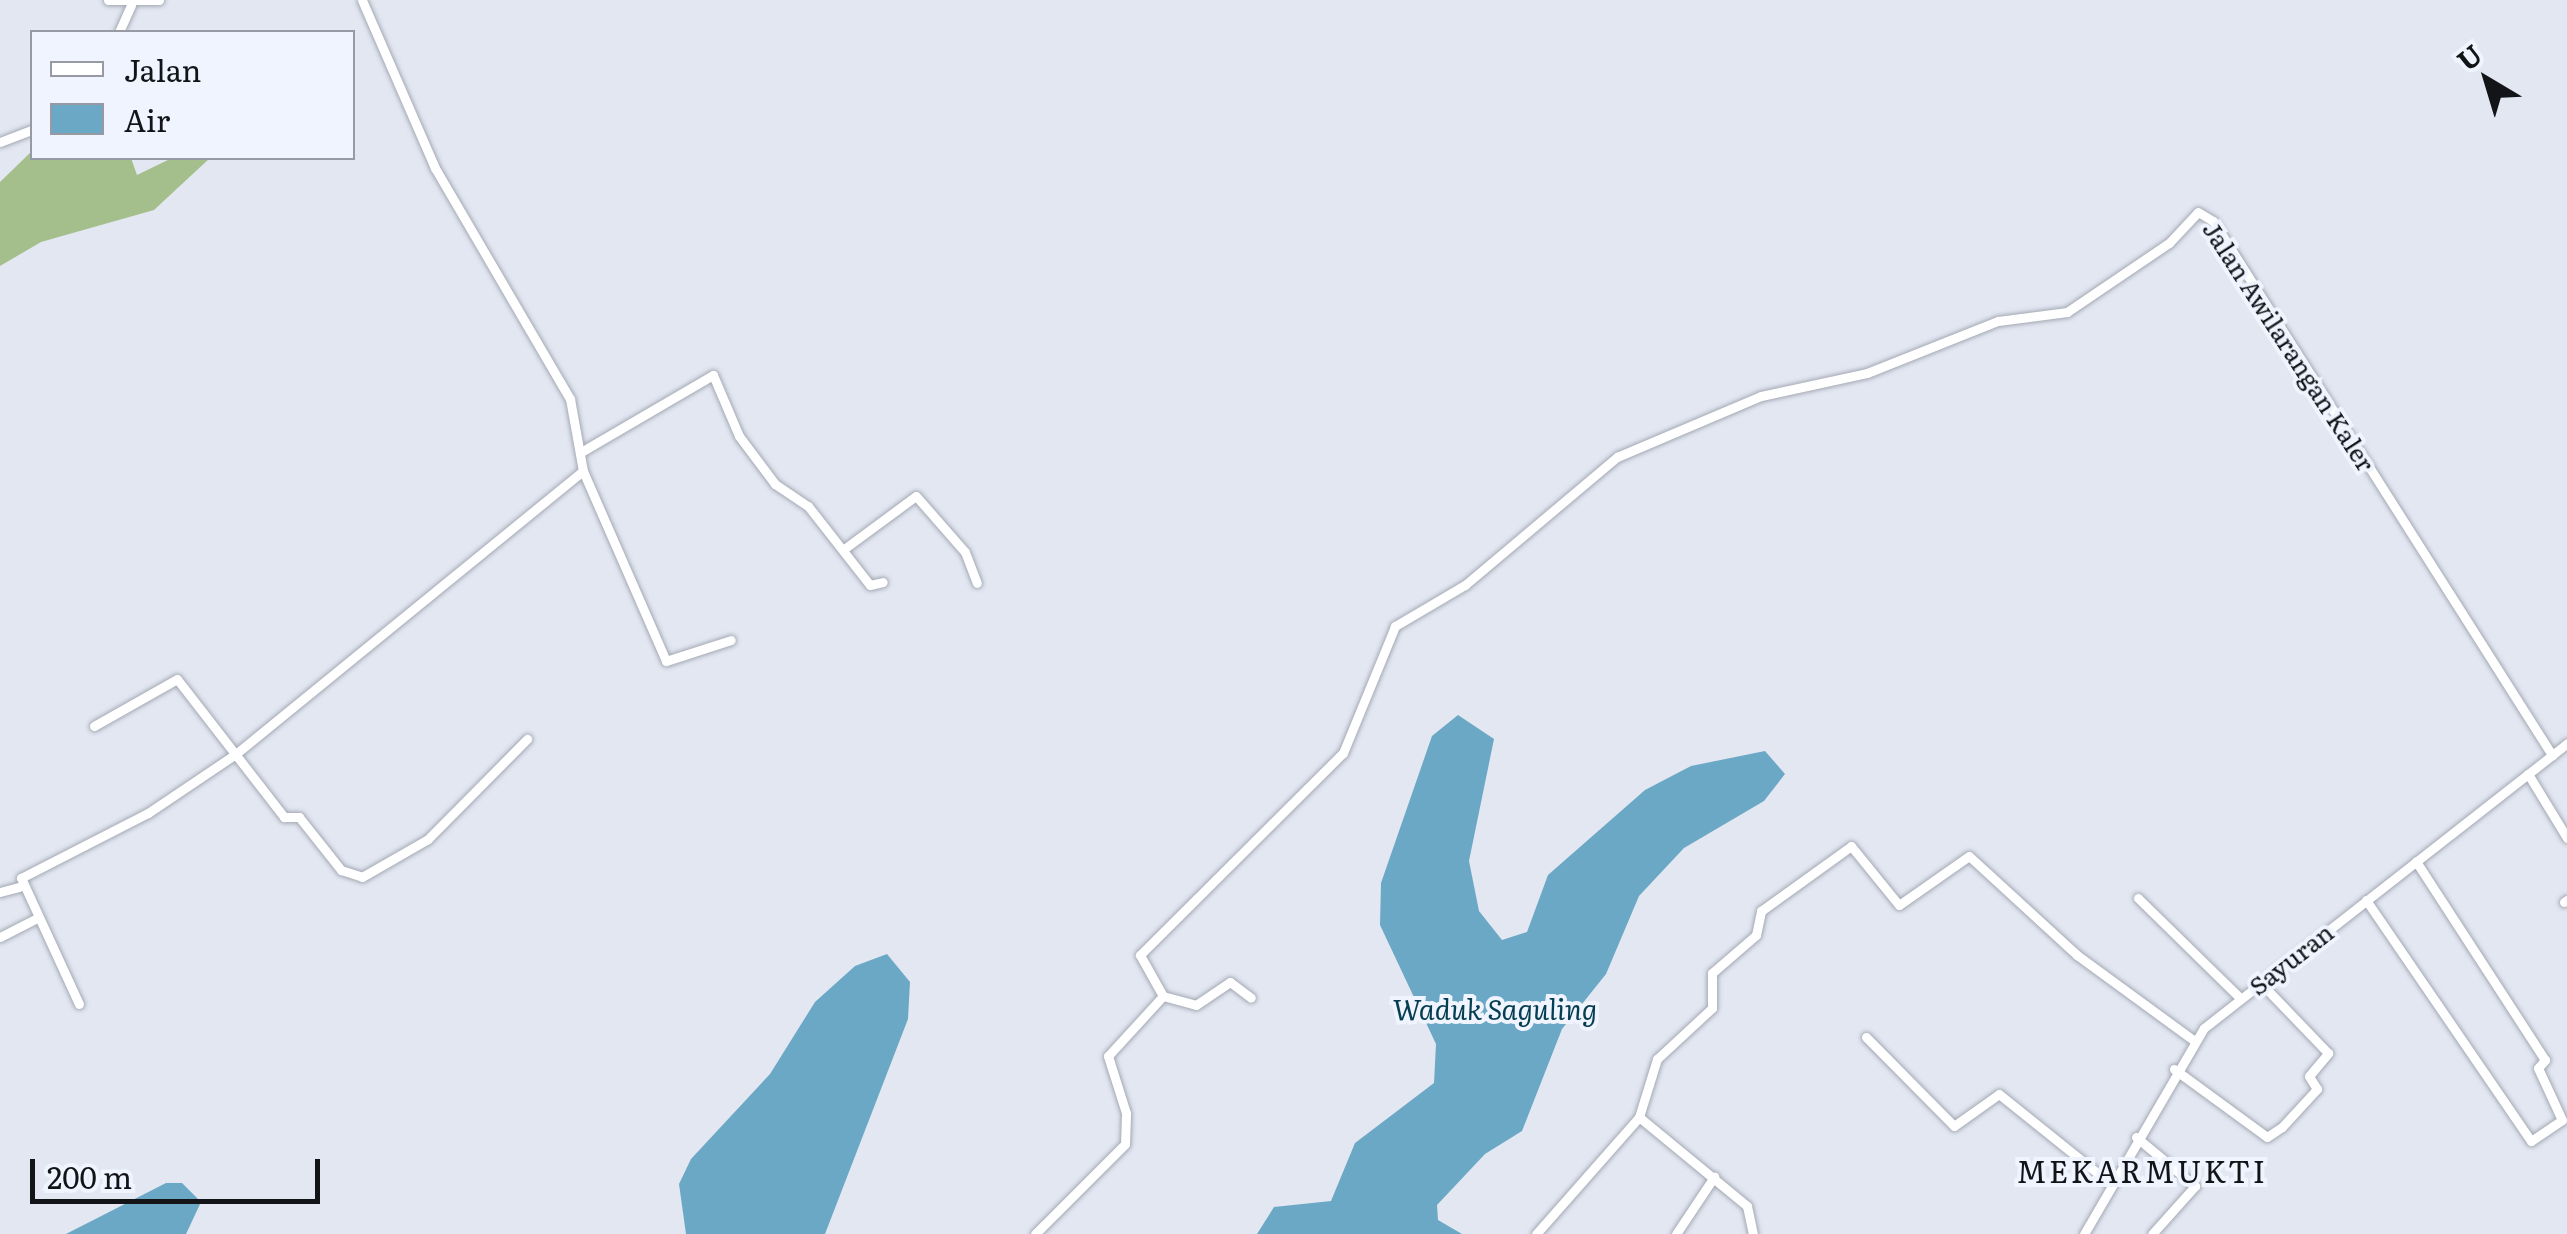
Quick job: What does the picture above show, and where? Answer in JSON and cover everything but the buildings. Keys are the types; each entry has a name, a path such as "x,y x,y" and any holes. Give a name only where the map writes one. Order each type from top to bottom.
{"street":[{"path":"108,0 131,4 160,0"},
{"path":"362,0 443,183 570,400 583,472 666,661 731,640"},
{"path":"121,30 131,4"},
{"path":"0,142 30,131"},
{"name":"Jalan Awilarangan Kaler","path":"1163,996 1140,955 1343,753 1394,626 1465,585 1596,470 1761,396 1868,373 1998,322 2067,312 2169,242 2198,212 2213,222 2552,755"},
{"path":"581,452 713,374 729,418 775,484 844,549 870,584 884,582"},
{"path":"79,1004 19,887 22,877 148,813 236,754 508,524 583,472"},
{"path":"844,549 916,496 965,552 977,583"},
{"path":"94,726 176,678 284,817 300,817 341,870 362,878 428,840 527,739"},
{"name":"Sayuran","path":"2084,1234 2192,1040 2260,982 2567,743"},
{"path":"2528,774 2567,838"},
{"path":"1536,1234 1639,1117 1657,1059 1712,1008 1712,973 1756,935 1761,911 1850,846 1899,905 1960,856 1972,858 2077,955 2192,1040"},
{"path":"2366,900 2527,1137 2562,1120 2539,1071 2540,1050 2416,861"},
{"path":"0,892 19,887"},
{"path":"2138,898 2240,998"},
{"path":"0,937 36,919"},
{"path":"1035,1234 1125,1144 1126,1113 1108,1056 1163,996 1196,1006 1230,982 1251,998"},
{"path":"2174,1069 2267,1136 2282,1127 2317,1089 2309,1076 2328,1053 2260,982"},
{"path":"1866,1036 1954,1126 2000,1094 2111,1184"},
{"path":"1639,1117 1747,1206 1754,1234"},
{"path":"2136,1137 2195,1186 2152,1234"},
{"path":"1676,1234 1714,1178"}],"green space":[{"path":"30,153 30,160 132,160 137,175 168,160 208,160 154,210 41,242 0,266 0,182"}],"water":[{"name":"Waduk Saguling","path":"1458,715 1494,739 1469,861 1479,911 1502,940 1527,932 1548,875 1645,790 1691,766 1765,751 1785,774 1764,801 1684,848 1639,896 1606,974 1562,1029 1522,1131 1485,1154 1437,1205 1438,1220 1462,1234 1257,1234 1274,1207 1331,1201 1355,1143 1434,1083 1436,1044 1380,925 1381,883 1432,736"},
{"path":"887,954 910,982 908,1019 825,1234 686,1234 679,1184 691,1159 770,1074 815,1002 855,966"},
{"path":"166,1183 182,1183 201,1202 186,1234 66,1234"}],"district":[{"name":"MEKARMUKTI","path":"2142,1170"}]}
